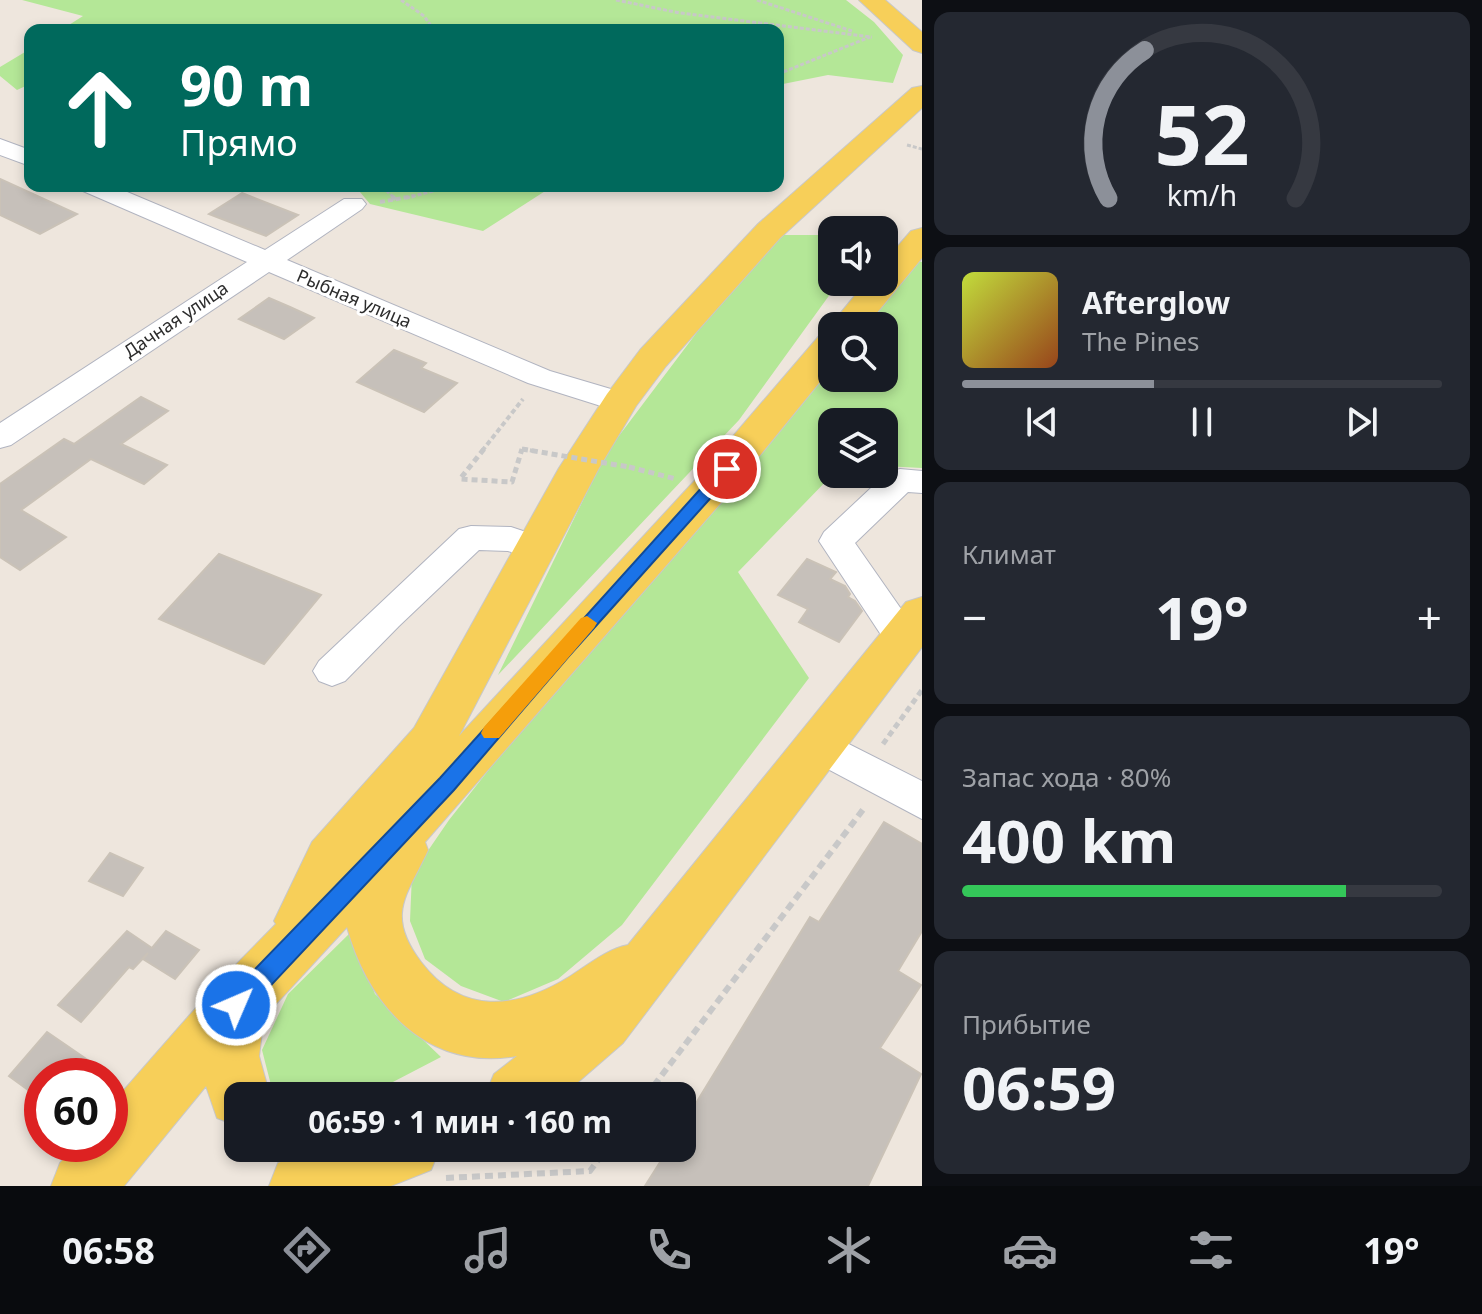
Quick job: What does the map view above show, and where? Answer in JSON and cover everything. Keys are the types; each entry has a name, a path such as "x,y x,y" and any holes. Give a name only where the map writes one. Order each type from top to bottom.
{"main road":[{"path":"871,0 922,45"},
{"path":"285,955 331,859 431,742 538,549 579,468 620,402 661,349 769,231 922,94"},
{"path":"859,312 922,238"},
{"path":"83,1186 236,1005 447,784 562,651 712,487 818,361"},
{"path":"532,1082 602,1023 913,627"},
{"path":"447,784 398,855 380,888 373,917 391,967 428,1013 464,1028 514,1028 589,998 666,945"},
{"path":"236,1005 229,1056 236,1082"},
{"path":"301,1186 404,1162"}],"street":[{"path":"0,146 24,156"},
{"name":"Рыбная улица","path":"106,192 539,377 620,402"},
{"name":"Дачная улица","path":"0,438 353,204"},
{"path":"913,627 836,541 900,480 922,482"},
{"path":"332,671 386,616 471,538 511,539 538,549"},
{"path":"821,746 922,801"}],"path":[{"path":"401,0 424,16 430,24"},
{"path":"616,0 680,13 768,24"},
{"path":"757,0 872,37"},
{"path":"784,26 872,37"},
{"path":"784,72 872,37"},
{"path":"898,143 922,149"},
{"path":"388,192 397,201"},
{"path":"353,204 397,201 431,192"},
{"path":"539,377 460,479 512,482 522,449 629,467"},
{"path":"657,1082 870,801 865,770 922,690"},
{"path":"445,1162 590,1171 597,1162"}],"green space":[{"path":"22,0 846,0 874,22 903,55 893,83 828,75 784,84 784,24 70,24 83,16"},
{"path":"24,53 24,87 17,90 0,76 0,67"},
{"path":"360,192 544,192 483,231 370,204"},
{"path":"783,235 818,235 818,296 829,296 739,420 498,675 606,453 713,311"},
{"path":"918,261 922,262 922,468 898,467 898,408 818,408 819,488 738,572 809,678 622,925 558,979 504,1002 461,986 425,959 410,921 412,874 449,820 742,451 818,369 818,392 898,392 898,312 871,312 886,296 898,296 898,283"},
{"path":"351,932 375,994 441,1057 393,1082 270,1082 262,1050 288,994"}],"building":[{"path":"0,179 77,214 40,234 0,215"},
{"path":"242,193 298,215 266,236 209,214"},
{"path":"269,298 314,318 284,339 239,319"},
{"path":"394,350 426,363 421,368 457,383 424,412 357,382"},
{"path":"141,397 168,411 121,444 167,465 144,484 91,459 21,510 66,537 20,570 0,557 0,484 64,439 74,444"},
{"path":"219,554 321,595 264,664 159,619"},
{"path":"807,559 836,572 830,579 845,586 850,594 848,597 862,611 839,642 799,622 808,609 778,595"},
{"path":"884,822 922,844 922,931 898,971 921,985 880,1048 921,1074 868,1186 645,1186 660,1162 696,1162 696,1103 810,917 819,922"},
{"path":"110,853 143,868 123,896 89,881"},
{"path":"127,931 152,948 166,931 199,950 175,979 143,959 148,953 133,969 129,967 81,1022 58,1005"},
{"path":"47,1032 85,1058 25,1058"},
{"path":"24,1059 24,1087 9,1076"}],"slow traffic":[{"path":"491,733 587,623"}],"route":[{"path":"236,1005 447,784 562,651 727,469"}]}
